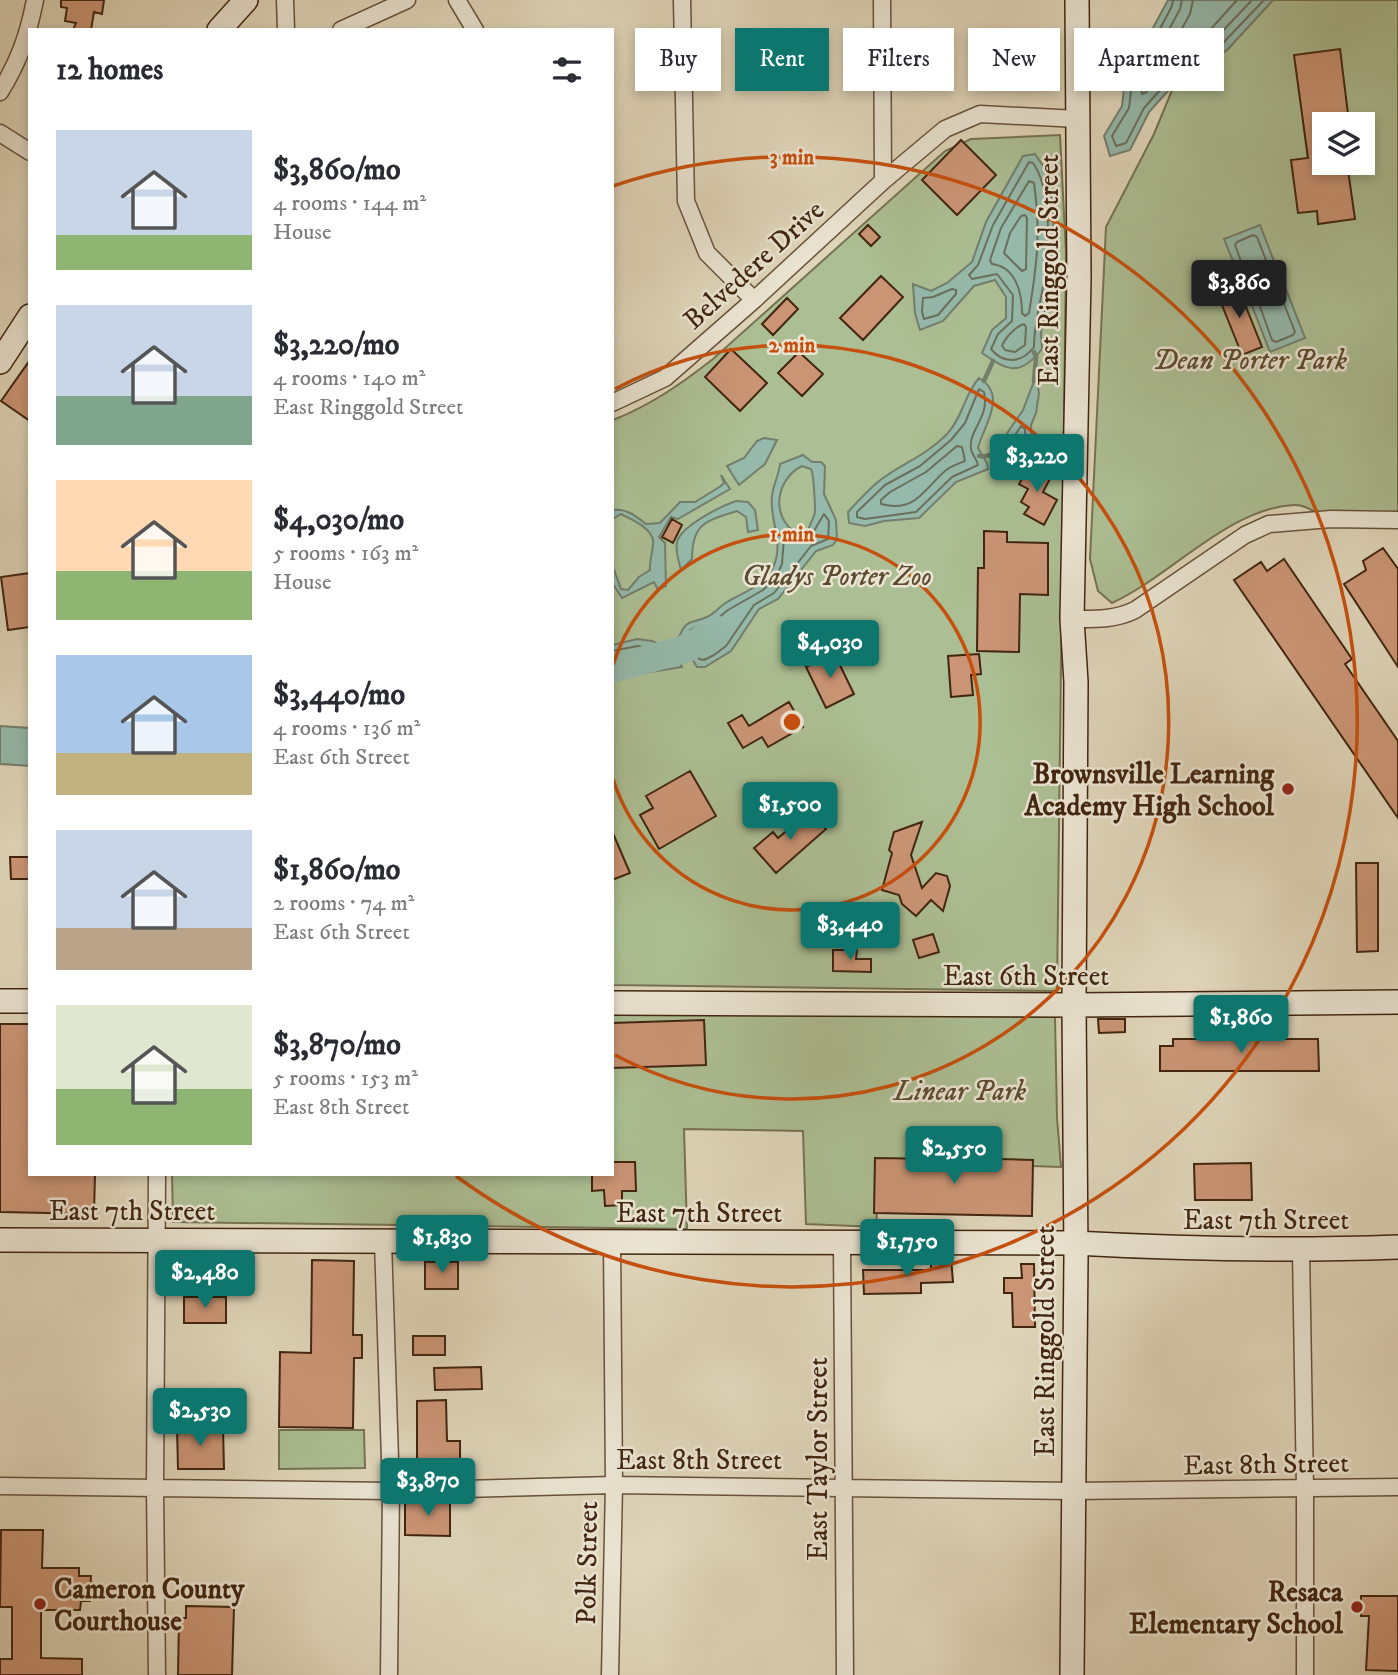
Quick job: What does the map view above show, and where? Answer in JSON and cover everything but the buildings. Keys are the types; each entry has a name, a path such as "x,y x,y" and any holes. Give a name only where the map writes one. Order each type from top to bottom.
{"main road":[{"path":"221,28 246,0"},
{"name":"East Ringgold Street","path":"1072,1675 1076,682 1072,619 1079,278 1077,0"},
{"path":"0,362 28,319"},
{"path":"0,1000 28,1001"},
{"name":"East 6th Street","path":"614,1003 1074,1005 1398,1002"},
{"name":"East 7th Street","path":"0,1240 1075,1243 1301,1251 1398,1247"}],"street":[{"path":"29,28 35,0"},
{"path":"285,0 286,28"},
{"path":"345,28 407,0"},
{"path":"457,0 474,28"},
{"path":"682,0 685,201 707,253 754,300"},
{"path":"882,0 883,181"},
{"path":"0,92 28,35"},
{"name":"Belvedere Drive","path":"614,402 665,378 883,181 945,129 980,114 1078,119"},
{"path":"0,133 28,151"},
{"path":"1072,619 1108,619 1123,616 1245,535 1269,524 1331,519 1398,520"},
{"path":"157,1176 157,1675"},
{"path":"383,1241 391,1491 388,1675"},
{"name":"Polk Street","path":"610,1675 614,1485 612,1241"},
{"name":"East Taylor Street","path":"842,1242 845,1675"},
{"path":"1301,1251 1305,1675"},
{"name":"East 8th Street","path":"0,1486 391,1491 614,1485 1073,1491 1398,1487"}],"green space":[{"name":"Dean Porter Park","path":"1273,0 1398,0 1398,520 1334,520 1299,505 1270,509 1223,530 1156,577 1112,603 1098,591 1090,559 1106,227 1154,134 1172,91 1224,91 1224,52"},
{"name":"Gladys Porter Zoo","path":"1060,135 1066,253 1057,991 614,985 614,420 665,393 713,359 945,151 971,139"},
{"name":"Linear Park","path":"614,1013 1055,1017 1061,1167 875,1161 877,1227 806,1224 803,1131 684,1129 687,1229 173,1222 172,1176 614,1176"},
{"path":"279,1430 364,1430 365,1468 279,1469"}],"water":[{"path":"1168,0 1273,0 1224,52 1224,28 1153,28"},
{"path":"1124,91 1168,91 1149,112 1130,150 1110,156 1104,136 1122,106"},
{"path":"1035,154 1048,173 1053,208 1054,261 1041,333 1042,349 1027,364 1014,368 999,364 982,353 992,330 1006,318 1006,297 995,280 974,286 943,321 920,330 915,313 913,284 931,291 947,283 972,262 986,222 1023,156"},
{"path":"1260,225 1281,279 1246,293 1224,239"},
{"path":"1284,284 1305,338 1270,352 1249,298"},
{"path":"1036,376 1039,393 1031,425 1033,455 1020,467 1006,467 999,445 1023,410"},
{"path":"979,378 988,385 993,402 978,448 988,469 956,482 919,518 884,521 865,526 849,523 848,512 871,488 931,448 947,434"},
{"path":"764,438 777,440 765,464 739,485 727,466 744,458 757,441"},
{"path":"803,455 812,462 821,462 825,466 824,494 836,520 837,539 833,545 816,551 778,599 759,609 731,651 705,667 697,667 679,637 684,627 690,622 709,616 759,584 774,565 777,539 772,496 780,464","holes":["802,466 811,469 814,514 808,530 796,533 782,517 779,498 786,480 793,472"]},
{"path":"721,475 730,489 678,519 671,517 659,537 665,543 666,586 658,590 654,582 622,598 614,586 614,570 621,589 628,590 639,577 650,570 653,540 644,528 621,514 614,518 614,510 627,511 646,524 660,523 680,502 695,502 724,483"},
{"path":"736,501 748,502 755,510 758,530 748,532 746,517 737,511 709,521 698,531 692,559 681,570 676,549 680,536 702,517"},
{"path":"637,639 652,641 673,649 682,667 614,678 614,645"},
{"path":"0,726 28,728 28,766 0,764"}],"waterway":[{"path":"1034,352 1034,381"},
{"path":"984,381 993,361"},
{"path":"979,456 992,455 1002,448"},
{"path":"614,668 685,649 718,630"}],"place":[{"name":"Brownsville Learning Academy High School","path":"1288,789"},
{"name":"Cameron County Courthouse","path":"40,1604"},
{"name":"Resaca Elementary School","path":"1357,1607"}]}
